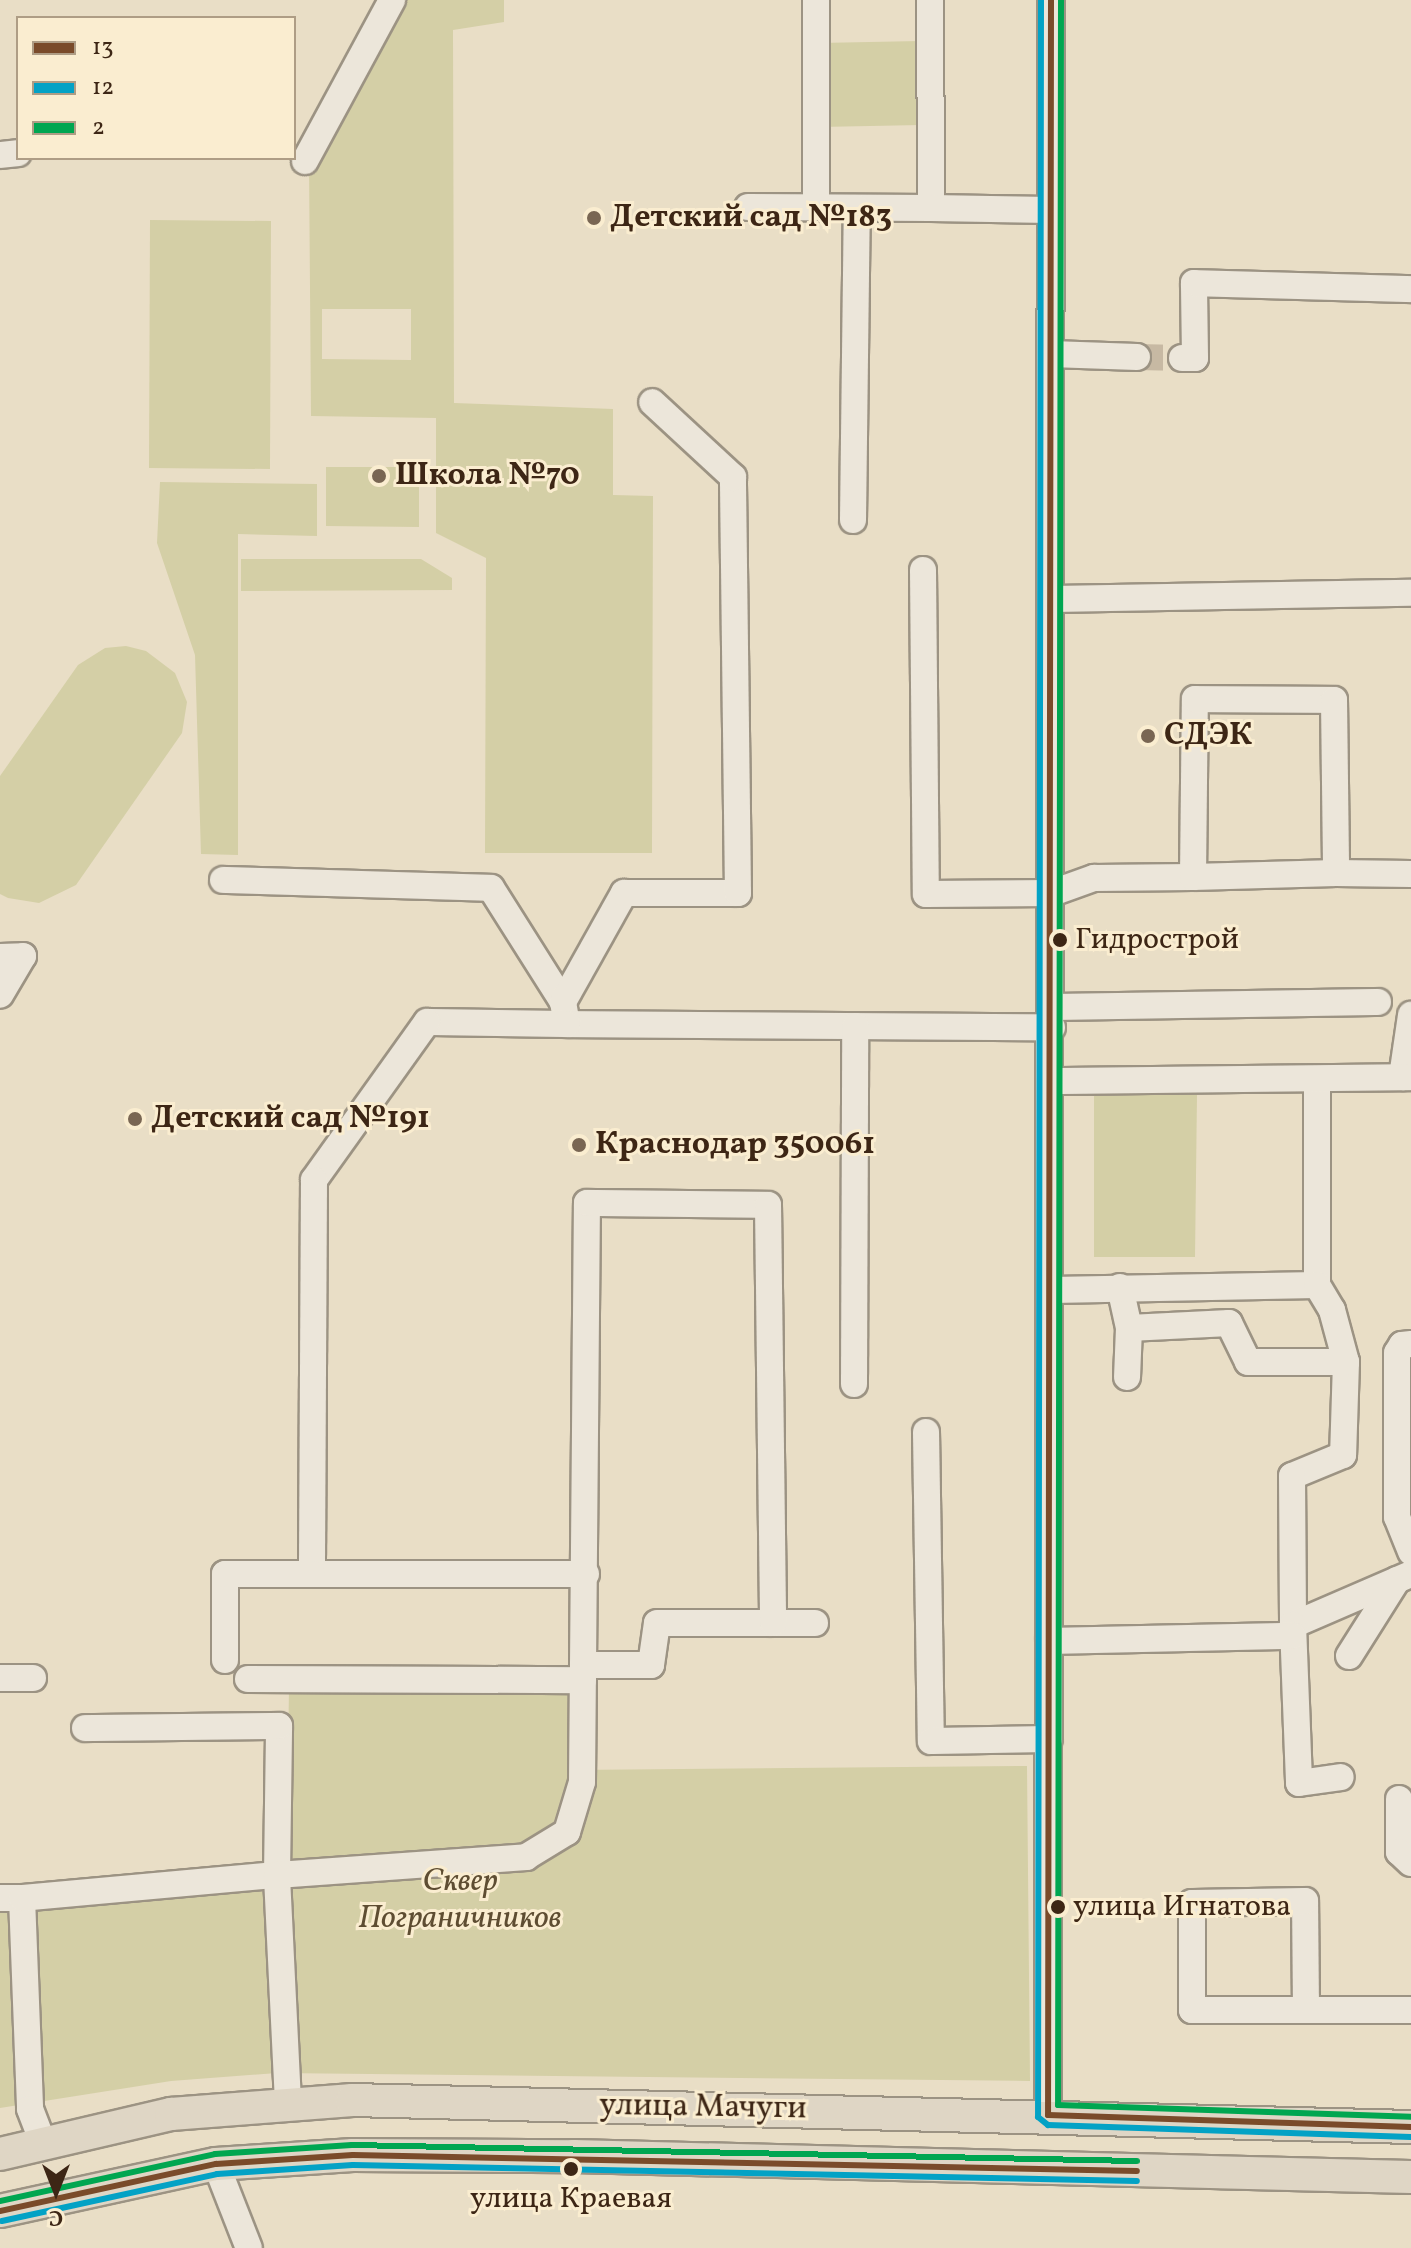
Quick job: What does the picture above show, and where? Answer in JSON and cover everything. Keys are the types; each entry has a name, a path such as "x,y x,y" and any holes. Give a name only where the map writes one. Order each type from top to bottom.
{"main road":[{"name":"улица Мачуги","path":"0,2154 171,2114 288,2102 1048,2115 1411,2127"},
{"name":"улица Мачуги","path":"0,2211 216,2164 353,2155 574,2156 1411,2177"}],"street":[{"path":"305,161 392,0"},
{"path":"816,0 816,207"},
{"path":"930,0 931,208"},
{"path":"1048,2115 1052,1290 1051,0"},
{"path":"748,207 1050,210"},
{"path":"853,520 857,208"},
{"path":"1182,358 1195,358 1194,283 1411,289"},
{"path":"1051,354 1137,357"},
{"path":"565,1013 624,893 738,893 733,477 652,402"},
{"path":"923,570 926,894 1052,893 1094,878 1411,874"},
{"path":"1052,599 1411,593"},
{"path":"1193,877 1195,699 1334,700 1336,873"},
{"path":"223,880 491,888 565,1013"},
{"path":"0,957 23,956 0,995"},
{"path":"312,1574 314,1180 427,1022 565,1013 855,1026 1378,1002"},
{"path":"1052,1081 1406,1077 1411,1015"},
{"path":"854,1384 855,1026"},
{"path":"1317,1079 1317,1285 1332,1310 1346,1362 1343,1455 1292,1476 1293,1631 1299,1783 1341,1777"},
{"path":"43,2143 30,2109 11,1898 526,1857 567,1832 582,1782 587,1203 768,1205 773,1623"},
{"path":"1052,1290 1317,1285"},
{"path":"1120,1287 1129,1328 1127,1377"},
{"path":"1129,1328 1229,1323 1248,1362 1346,1362"},
{"path":"1411,1344 1402,1345 1397,1353 1397,1517 1411,1552"},
{"path":"926,1432 931,1741 1049,1739"},
{"path":"225,1660 225,1574 586,1574"},
{"path":"1049,1641 1293,1631 1404,1577"},
{"path":"1349,1656 1404,1577"},
{"path":"248,1679 583,1672 651,1665 657,1623 815,1623"},
{"path":"0,1678 33,1678"},
{"path":"85,1728 279,1726 277,1875 288,2102"},
{"path":"1399,1799 1399,1852 1411,1863"},
{"path":"1306,2010 1305,1901 1192,1903 1192,2010 1306,2010 1411,2010"},
{"path":"216,2164 249,2248"}],"green space":[{"path":"399,0 504,0 504,22 453,30 454,403 613,409 613,495 653,496 652,853 485,853 486,558 436,533 436,418 311,416 309,161","holes":["322,309 411,309 411,360 322,359"]},
{"path":"920,41 921,125 819,127 819,43"},
{"path":"150,220 271,221 270,469 149,468"},
{"path":"326,467 419,467 419,527 326,526"},
{"path":"160,482 317,484 317,536 238,534 238,855 201,854 195,655 157,543"},
{"path":"241,559 421,559 452,578 452,590 241,591"},
{"path":"126,646 146,651 175,673 187,702 182,733 76,885 39,903 8,898 0,894 0,776 78,665 105,648"},
{"path":"1094,1095 1197,1095 1195,1257 1094,1257"},
{"name":"Сквер Пограничников","path":"289,1688 572,1689 573,1770 1027,1766 1030,2081 277,2073 171,2081 0,2108 0,1908 286,1885"}],"tunnel":[{"path":"1137,357 1182,358"}],"transit line":[{"name":"12","path":"1041,0 1038,2117 1048,2125 1411,2137"},
{"name":"13","path":"1051,0 1048,2115 1411,2127"},
{"name":"2","path":"1061,0 1058,2105 1411,2117"},
{"name":"2","path":"0,2201 215,2154 352,2145 1137,2161"},
{"name":"13","path":"0,2211 216,2164 353,2155 1137,2171"},
{"name":"12","path":"2,2221 217,2174 353,2165 1137,2181"}],"place":[{"name":"Детский сад №183","path":"594,218"},
{"name":"Школа №70","path":"379,476"},
{"name":"СДЭК","path":"1148,736"},
{"name":"Гидрострой","path":"1060,940"},
{"name":"Детский сад №191","path":"135,1119"},
{"name":"Краснодар 350061","path":"579,1145"},
{"name":"улица Игнатова","path":"1058,1907"},
{"name":"улица Краевая","path":"571,2169"}]}
